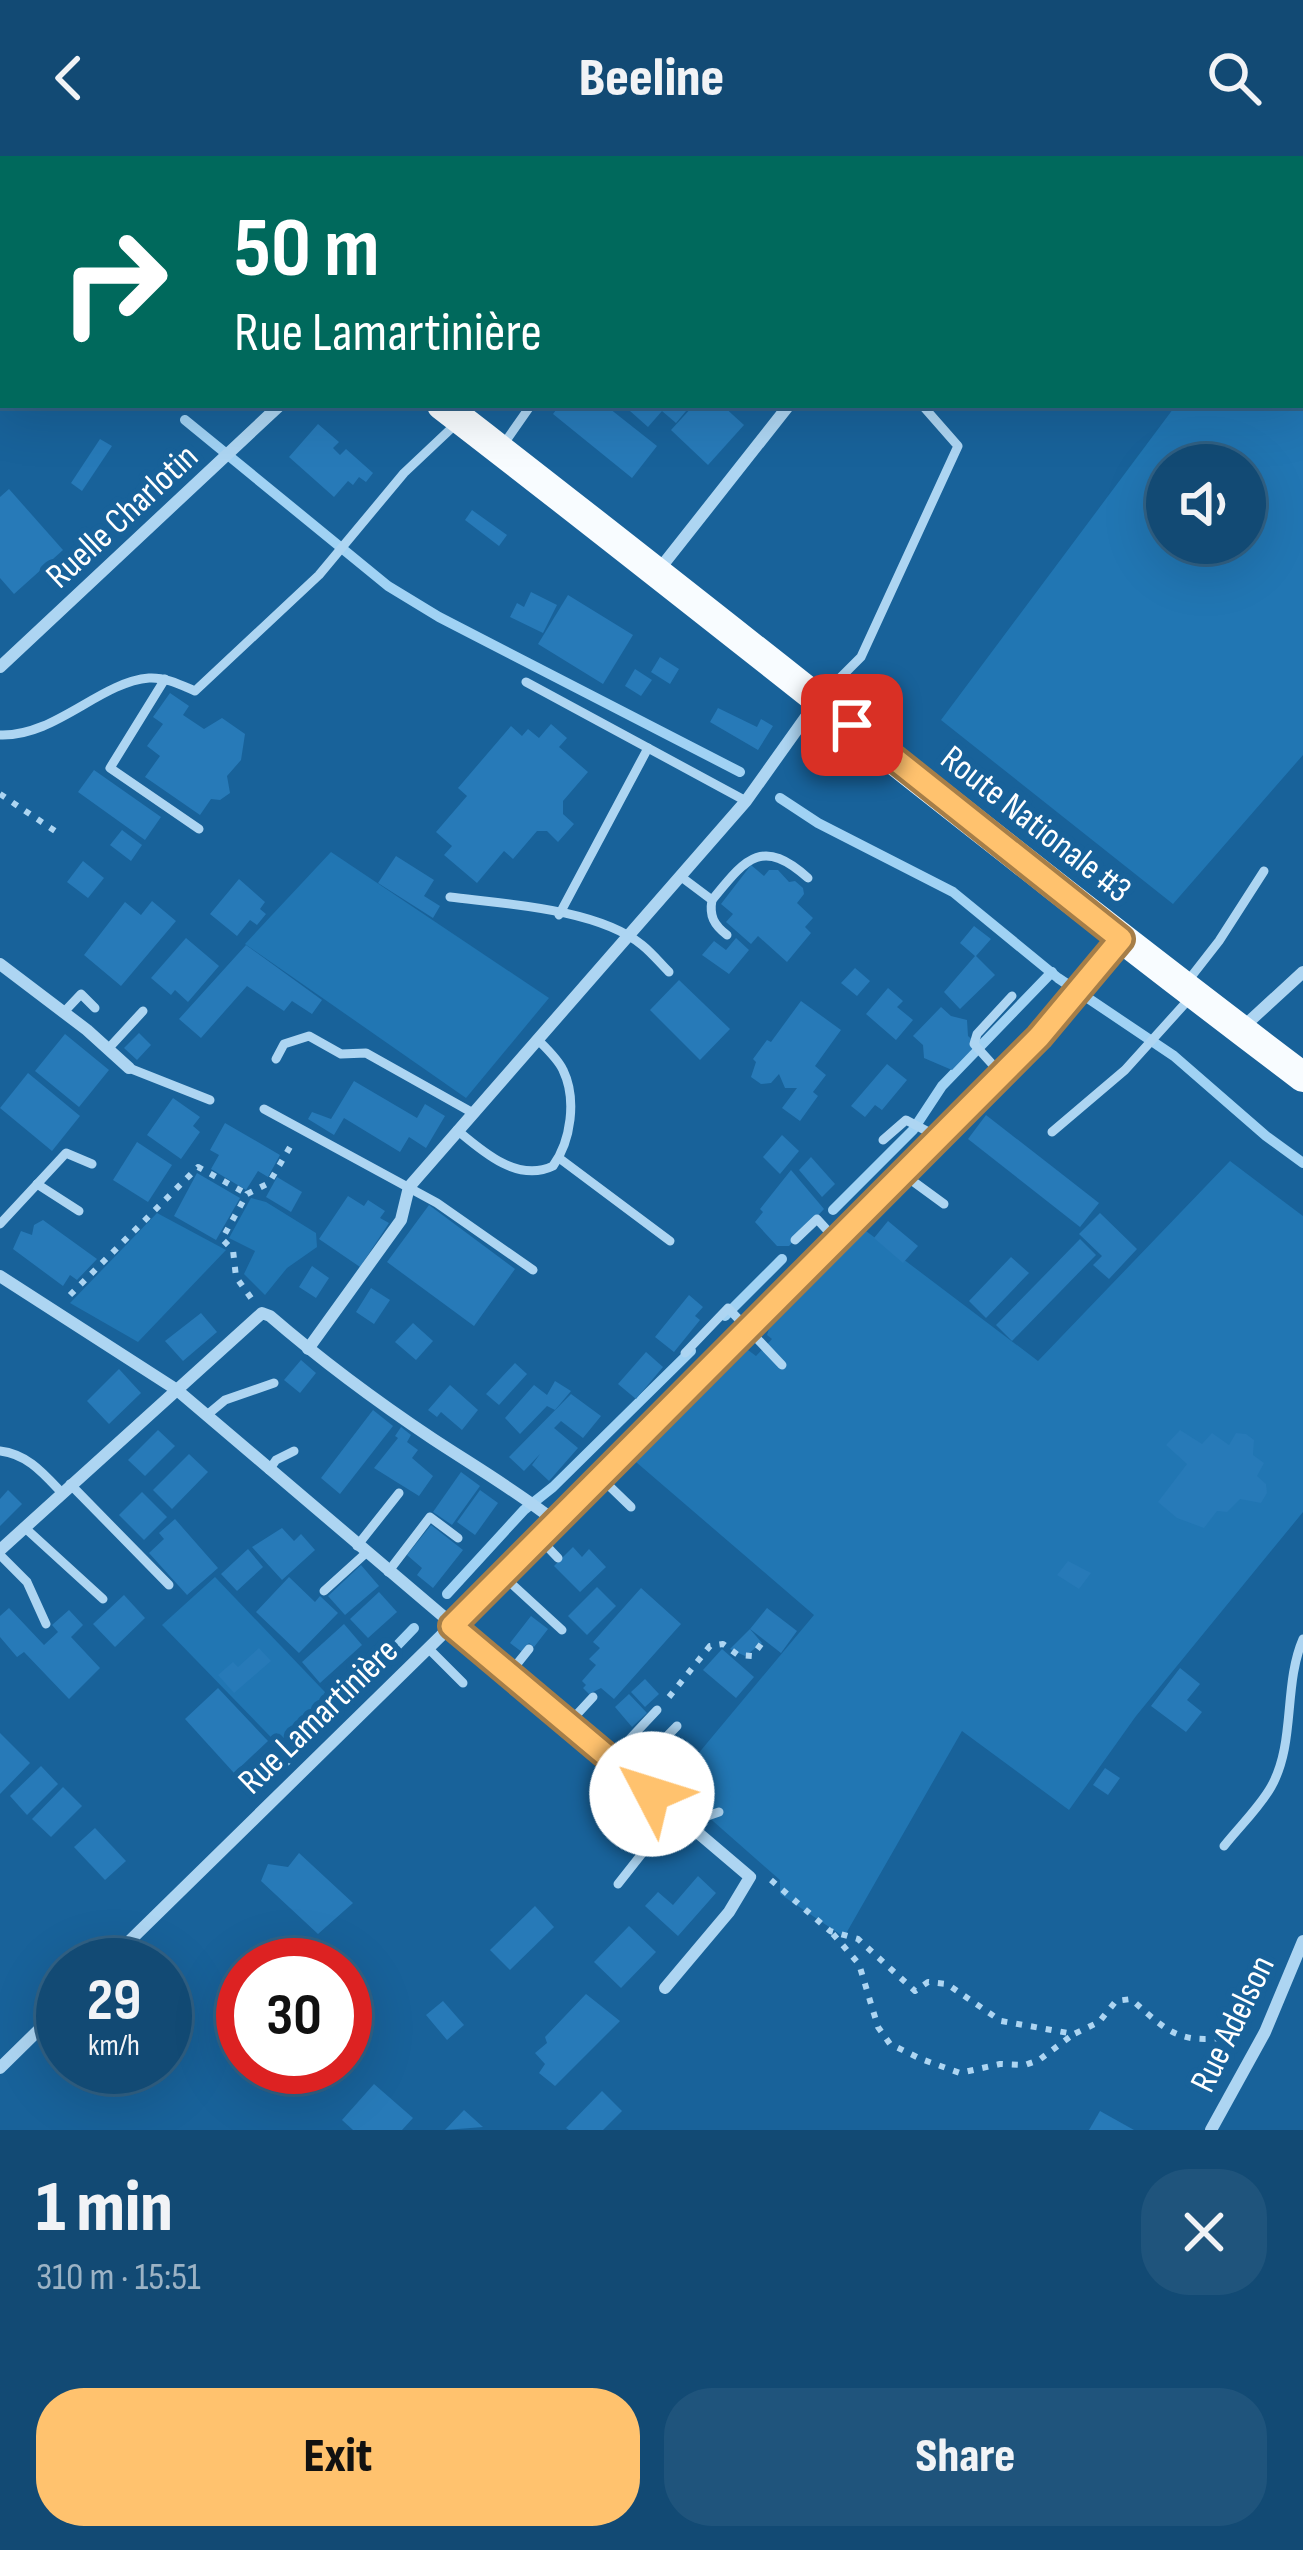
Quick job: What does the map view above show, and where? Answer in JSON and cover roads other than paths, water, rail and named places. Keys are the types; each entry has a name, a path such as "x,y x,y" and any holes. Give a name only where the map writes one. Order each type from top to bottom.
{"main road":[{"name":"Route Nationale #3","path":"451,412 1303,1077"}],"street":[{"name":"Ruelle Charlotin","path":"0,668 277,408"},
{"path":"658,572 787,408"},
{"path":"308,1349 401,1220 409,1187 746,802 819,699"},
{"name":"Rue Lamartinière","path":"133,1938 940,1138 1066,1009 1121,939"},
{"path":"0,964 129,1068"},
{"path":"1240,1030 1303,972"},
{"path":"0,1276 177,1390 750,1877 729,1912 665,1988"},
{"path":"0,1552 262,1313 430,1437 527,1498 556,1522"},
{"name":"Rue Adelson","path":"1211,2130 1265,2032 1303,1941"},
{"path":"0,2068 36,2033"}],"lane":[{"path":"500,449 529,408"},
{"path":"819,699 861,657 958,446 925,408"},
{"path":"0,735 33,731 141,680 166,679 195,691 326,566 451,412"},
{"path":"166,679 110,768 199,829"},
{"path":"526,682 746,802"},
{"path":"559,915 648,748"},
{"path":"728,935 715,926 712,899 746,859 774,856 808,878"},
{"path":"1052,1132 1164,1030 1264,871"},
{"path":"680,876 712,899"},
{"path":"451,897 612,927 641,944 669,972"},
{"path":"64,1012 81,994 95,1007"},
{"path":"1002,1075 974,1044 977,1034 1012,997"},
{"path":"108,1049 143,1010"},
{"path":"276,1059 284,1044 309,1036 341,1054 366,1053 472,1113"},
{"path":"458,1130 488,1155 526,1171 547,1170 560,1158 570,1123 566,1076 537,1039"},
{"path":"129,1068 210,1100"},
{"path":"264,1109 409,1187 533,1270"},
{"path":"883,1140 906,1120 940,1138"},
{"path":"0,1224 66,1153 92,1164"},
{"path":"560,1158 670,1241"},
{"path":"904,1174 944,1204"},
{"path":"37,1184 79,1211"},
{"path":"795,1240 817,1219 837,1240"},
{"path":"685,1353 728,1308 782,1365"},
{"path":"207,1415 225,1400 274,1383"},
{"path":"0,1451 12,1452 65,1488 169,1585"},
{"path":"269,1470 276,1460 294,1451"},
{"path":"600,1478 631,1507"},
{"path":"324,1592 362,1550 399,1493"},
{"path":"388,1572 430,1517 458,1538"},
{"path":"24,1527 103,1599"},
{"path":"539,1538 558,1558"},
{"path":"0,1552 28,1582 46,1624"},
{"path":"502,1575 562,1630"},
{"path":"1224,1846 1271,1786 1277,1771 1289,1686 1303,1640"},
{"path":"428,1648 463,1683"},
{"path":"509,1674 529,1649"},
{"path":"568,1724 592,1697"},
{"path":"610,1760 657,1710"},
{"path":"629,1775 677,1726"},
{"path":"686,1823 718,1812"},
{"path":"618,1884 674,1813"}],"waterway":[{"path":"185,420 388,586 740,772"},
{"path":"780,798 818,823 953,892 1058,978 1174,1056 1303,1163"},
{"path":"833,1210 913,1130 942,1086 1052,972"},
{"path":"725,1316 782,1259"},
{"path":"447,1594 524,1510 691,1351"},
{"path":"286,1761 414,1628"}]}
